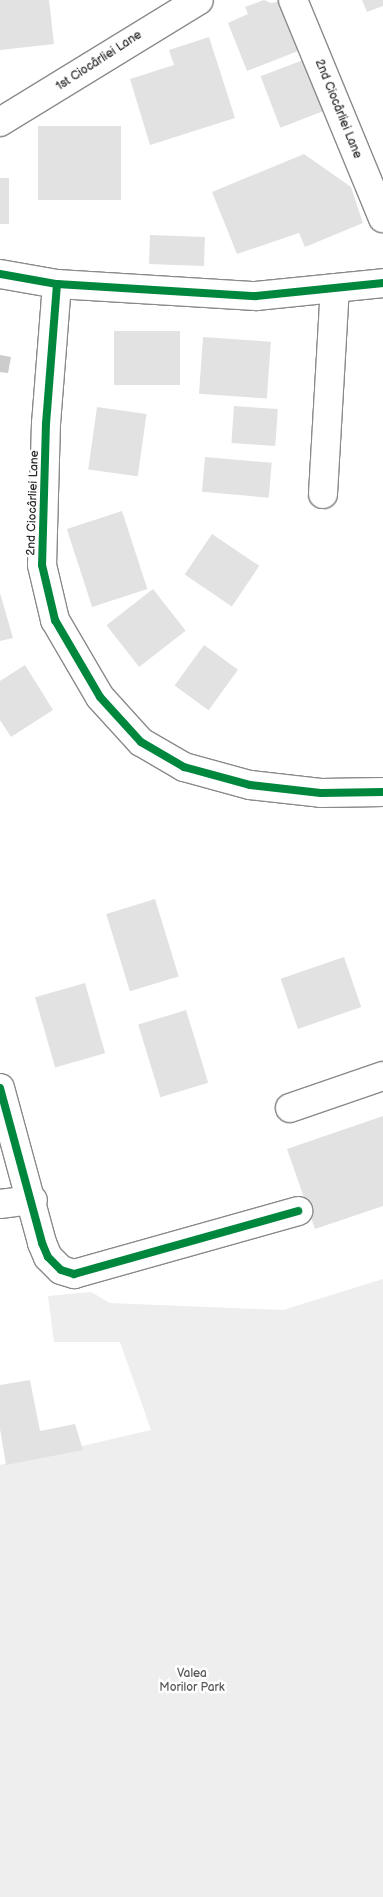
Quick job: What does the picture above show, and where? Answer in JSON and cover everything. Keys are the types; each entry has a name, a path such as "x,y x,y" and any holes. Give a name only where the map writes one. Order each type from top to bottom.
{"street":[{"name":"1st Ciocârliei Lane","path":"0,122 199,0"},
{"name":"2nd Ciocârliei Lane","path":"293,0 383,218"},
{"path":"0,274 57,284 256,296 383,283"},
{"name":"2nd Ciocârliei Lane","path":"57,284 46,422 42,565 55,620 100,697 141,742 184,767 250,785 321,793 383,792"},
{"path":"323,494 335,288"},
{"path":"290,1108 383,1076"},
{"path":"0,1088 48,1258 61,1270 74,1274 298,1210"},
{"path":"0,1204 32,1200"}],"shaded area":[{"path":"0,355 11,357 8,373 0,372"},
{"name":"Valea Morilor Park","path":"383,1279 383,1897 0,1897 0,1465 151,1430 120,1342 54,1342 48,1296 91,1292 110,1303 283,1310"}],"building":[{"path":"0,0 49,0 54,44 0,50"},
{"path":"264,0 271,3 287,0 306,48 247,71 228,23 248,14 245,7"},
{"path":"362,0 383,0 383,6 367,12"},
{"path":"209,37 235,118 150,145 130,79 174,65 169,50"},
{"path":"311,57 331,108 280,128 261,76"},
{"path":"38,126 121,126 121,200 38,200"},
{"path":"304,154 351,187 363,223 305,247 299,233 237,254 212,192"},
{"path":"0,178 9,178 9,224 0,224"},
{"path":"150,235 205,237 204,266 149,264"},
{"path":"114,331 180,331 180,385 114,385"},
{"path":"203,337 271,342 267,399 199,394"},
{"path":"234,406 278,409 275,446 231,443"},
{"path":"97,407 147,414 138,476 88,469"},
{"path":"205,457 272,463 269,498 202,492"},
{"path":"122,511 147,589 92,607 67,529"},
{"path":"212,534 259,566 232,606 185,575"},
{"path":"153,589 186,631 139,667 107,625"},
{"path":"0,593 13,638 0,641"},
{"path":"204,645 238,670 209,710 175,685"},
{"path":"25,665 53,710 11,737 0,720 0,681"},
{"path":"155,899 179,976 130,991 106,914"},
{"path":"344,957 361,1007 298,1029 281,979"},
{"path":"85,983 105,1053 55,1068 35,997"},
{"path":"186,1010 208,1083 160,1097 138,1025"},
{"path":"383,1116 383,1206 315,1229 287,1149"},
{"path":"30,1380 40,1431 75,1424 83,1450 6,1465 0,1429 0,1385"}],"cycle path":[{"path":"0,274 57,284 256,296 383,283"},
{"path":"57,284 46,423 42,565 55,620 100,697 141,742 184,767 250,785 321,793 383,792"},
{"path":"0,1088 42,1243 48,1257 61,1270 74,1274 298,1211"}]}
